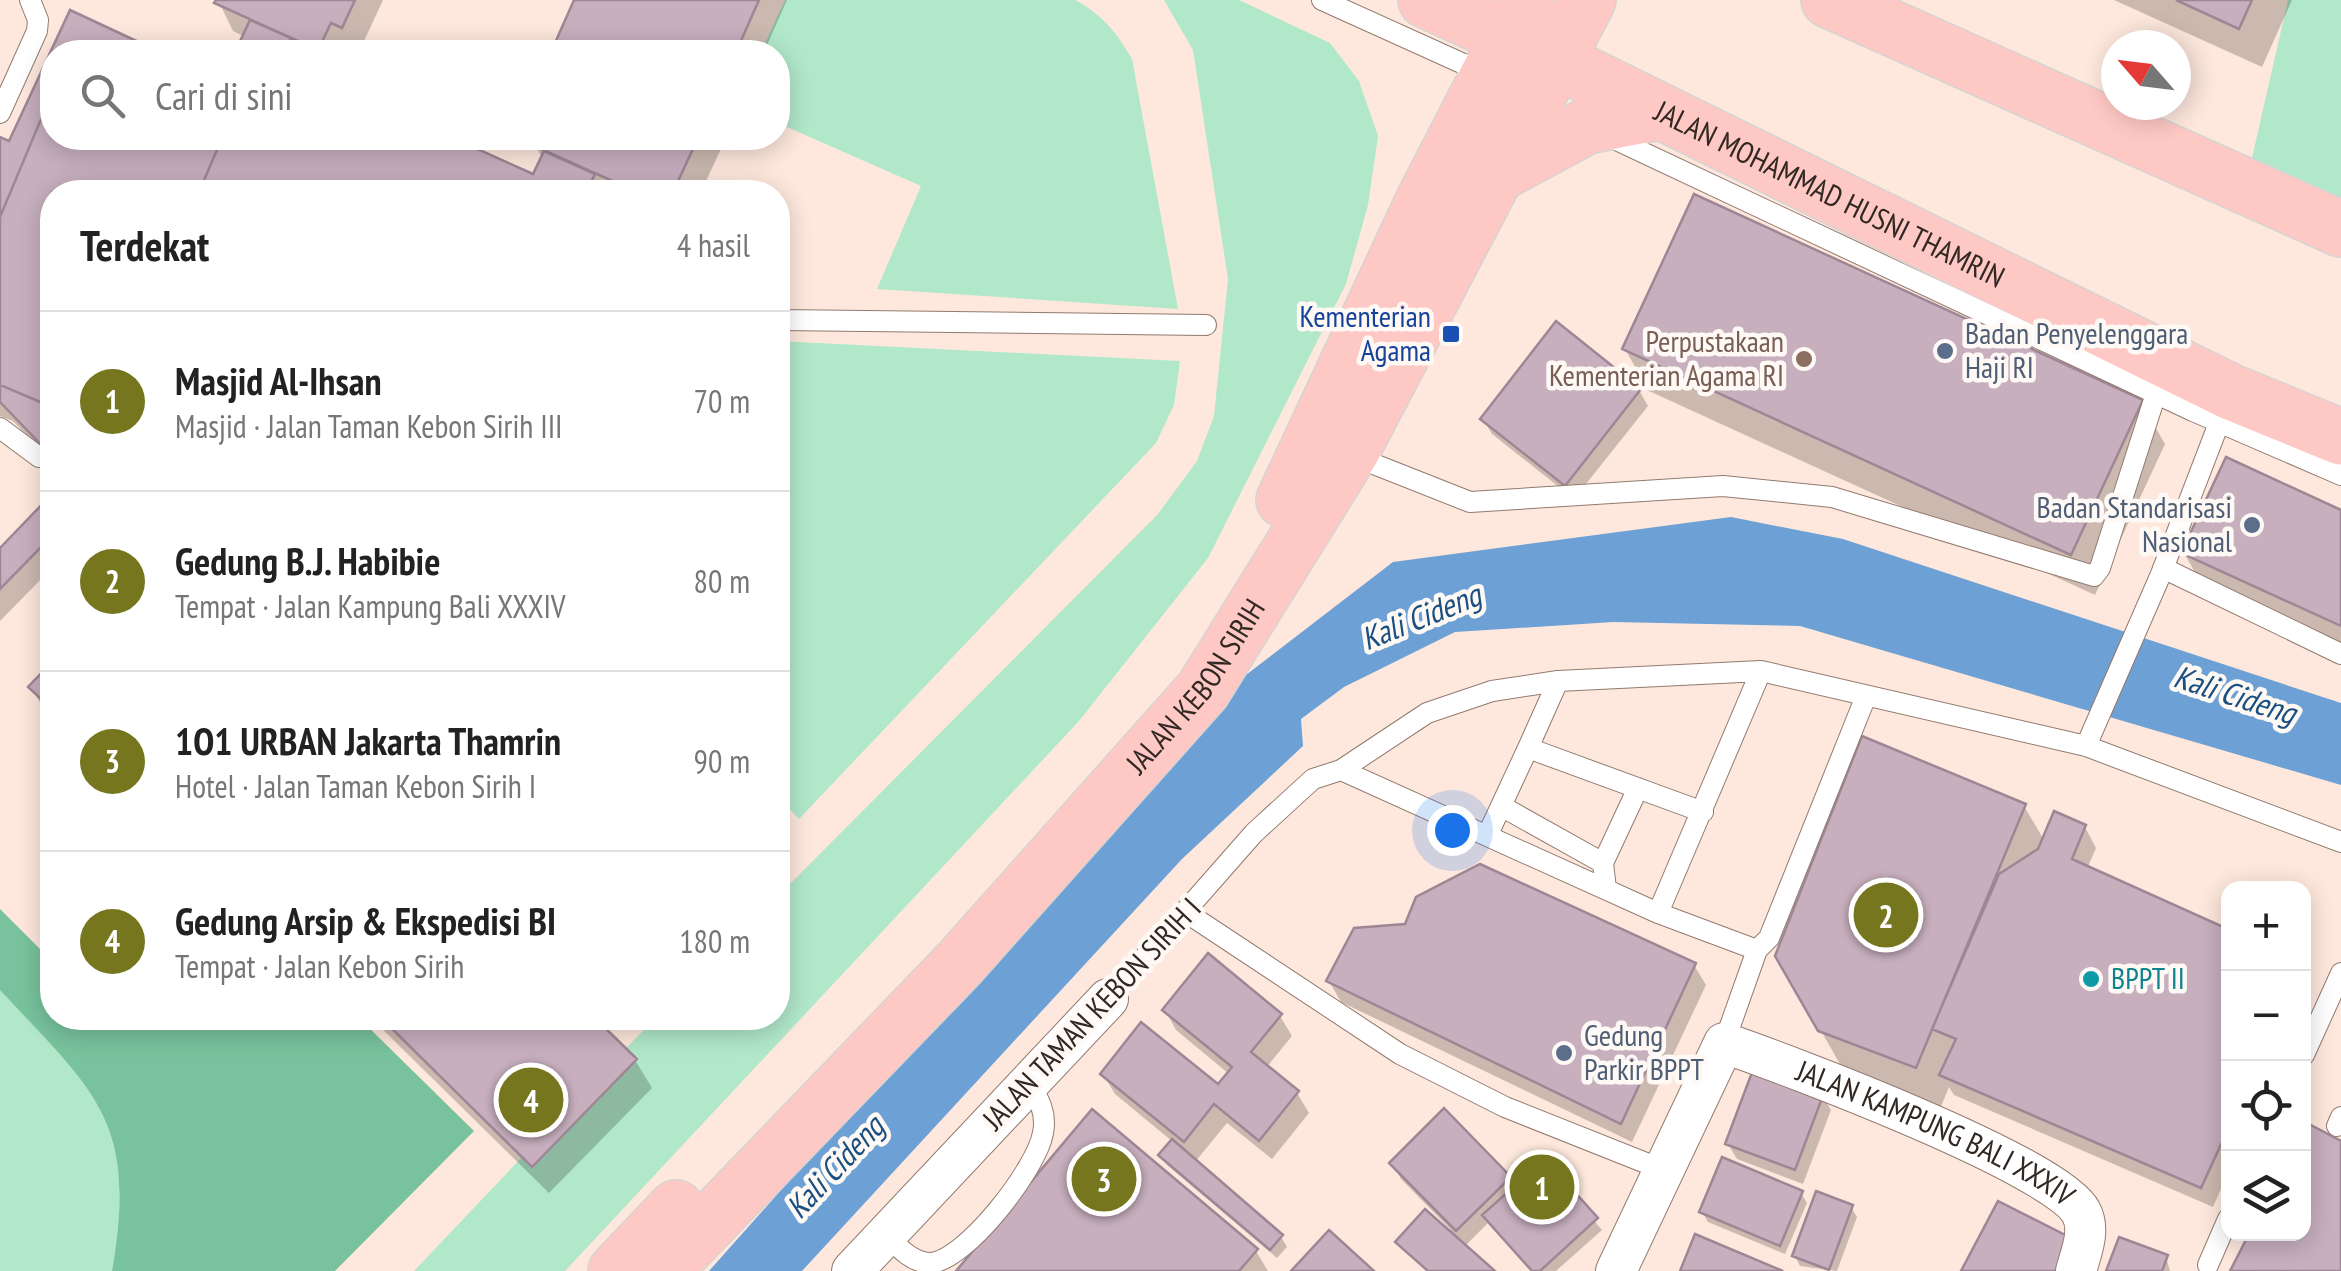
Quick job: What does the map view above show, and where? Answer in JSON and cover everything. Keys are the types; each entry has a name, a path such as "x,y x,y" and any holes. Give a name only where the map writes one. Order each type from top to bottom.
{"main road":[{"name":"JALAN MOHAMMAD HUSNI THAMRIN","path":"1426,0 1535,80 1660,112 2161,377 2225,407 2341,437"},
{"name":"JALAN KEBON SIRIH","path":"616,1271 1074,792 1155,698 1222,604 1279,511 1332,444 1423,202 1535,80 1588,0"},
{"path":"1829,0 2341,229"},
{"name":"JALAN KEBON SIRIH","path":"663,1271 960,964 1183,718 1228,655 1332,444 1496,174 1535,80"},
{"path":"1535,80 1660,112"}],"street":[{"name":"JALAN TAMAN KEBON SIRIH I","path":"852,1271 1108,999"},
{"path":"1616,1271 1724,1043"},
{"name":"JALAN KAMPUNG BALI XXXIV","path":"1724,1043 1977,1144 2059,1191 2083,1214 2086,1235 2076,1271"}],"lane":[{"path":"0,113 37,31 38,20 30,0"},
{"path":"1322,0 1535,80 2161,377 2100,568 2094,576 1832,497 1724,486 1470,502 1332,444"},
{"path":"1880,0 2341,214"},
{"path":"790,320 1206,325"},
{"path":"2088,743 2162,571 2225,407 2341,475"},
{"path":"0,428 38,456"},
{"path":"2162,571 2341,654"},
{"path":"1658,913 1761,671"},
{"name":"JALAN TAMAN KEBON SIRIH I","path":"1108,999 1254,833 1313,779 1340,770 1428,713 1492,691 1558,681 1761,671 2088,743 2341,842"},
{"path":"1488,834 1558,681"},
{"path":"1724,1043 1757,950 1769,938 1866,696"},
{"path":"1528,748 1703,812"},
{"path":"1340,770 1658,913 1757,950"},
{"path":"1606,889 1603,863 1638,788"},
{"path":"1500,806 1603,863"},
{"path":"1187,913 1400,1054 1504,1107 1666,1171"},
{"path":"2311,1040 2341,974"},
{"path":"886,1234 908,1256 927,1263 953,1256 1023,1179 1043,1134 1043,1107 1029,1083"},
{"path":"2208,1265 2221,1236"}],"green space":[{"path":"785,0 1075,0 1093,11 1132,59 1178,309 877,289 921,186 790,128 790,40 767,40"},
{"path":"1164,0 1239,0 1330,43 1359,81 1378,136 1368,205 1346,284 1208,558 1079,721 565,1271 414,1271 522,1157 637,1059 626,1048 644,1030 790,1030 790,884 1158,514 1197,461 1214,416 1228,279 1193,50"},
{"path":"2288,0 2341,0 2341,199 2251,162"},
{"path":"790,342 1180,361 1174,405 1156,443 799,819 790,810"},
{"path":"0,909 40,949 40,1030 371,1030 474,1131 335,1271 112,1271 119,1220 119,1178 113,1143 102,1113 62,1056 0,990"},
{"path":"0,989 62,1056 102,1113 113,1143 119,1178 119,1220 112,1271 0,1271"}],"water":[{"name":"Kali Cideng","path":"1731,517 1843,539 2341,703 2341,785 1800,626 1613,622 1455,632 1344,687 1301,719 1303,746 1182,859 802,1271 709,1271 1229,688 1393,562"}],"building":[{"path":"355,0 342,28 331,23 323,40 296,40 214,3"},
{"path":"574,0 759,0 741,40 556,40"},
{"path":"2176,0 2252,0 2239,29"},
{"path":"70,10 134,40 56,40"},
{"path":"250,20 291,38 290,40 241,40"},
{"path":"40,74 40,122 0,217 0,137 9,141"},
{"path":"40,122 40,150 217,150 204,180 40,180 40,402 0,385 0,217"},
{"path":"217,150 480,150 533,174 544,151 595,174 592,180 204,180"},
{"path":"543,150 692,150 679,180 610,180"},
{"path":"1694,194 2143,400 2071,555 1622,349"},
{"path":"1556,321 1641,389 1565,486 1480,419"},
{"path":"0,385 40,402 40,444 0,402"},
{"path":"2226,457 2341,510 2341,626 2181,553"},
{"path":"40,506 40,548 0,589 0,548"},
{"path":"40,674 40,698 28,687"},
{"path":"1862,736 2026,804 1916,1068 1818,1031 1775,956"},
{"name":"BPPT II","path":"2054,811 2086,825 2072,859 2221,926 2221,1144 2201,1188 1939,1075 1956,1039 1932,1029 1999,874 2038,849"},
{"name":"Gedung Parkir BPPT","path":"1480,864 1696,963 1621,1124 1326,981 1354,928 1405,924 1416,897"},
{"path":"1208,953 1282,1014 1251,1052 1299,1091 1259,1141 1214,1104 1184,1142 1100,1074 1141,1022 1218,1084 1232,1067 1162,1010"},
{"path":"393,1030 607,1030 637,1059 532,1167"},
{"path":"1754,1067 1824,1093 1795,1170 1725,1144"},
{"path":"1444,1108 1511,1177 1456,1231 1389,1163"},
{"path":"1092,1109 1258,1249 1239,1271 956,1271"},
{"path":"2311,1125 2341,1141 2341,1271 2230,1271 2245,1241 2311,1241"},
{"path":"1172,1139 1283,1235 1270,1250 1158,1155"},
{"path":"1722,1157 1803,1191 1780,1246 1699,1212"},
{"path":"1545,1159 1598,1218 1540,1271 1532,1271 1482,1215"},
{"path":"1816,1191 1853,1205 1829,1270 1792,1256"},
{"path":"1998,1201 2075,1240 2059,1271 1961,1271"},
{"path":"1425,1209 1495,1271 1428,1271 1395,1242"},
{"path":"1329,1230 1374,1271 1291,1271"},
{"path":"1695,1234 1783,1271 1680,1271"},
{"path":"2119,1237 2168,1255 2162,1271 2106,1271"}],"place":[{"name":"Kementerian Agama","path":"1451,334"},
{"name":"Badan Penyelenggara Haji RI","path":"1945,351"},
{"name":"Perpustakaan Kementerian Agama RI","path":"1804,359"},
{"name":"Badan Standarisasi Nasional","path":"2252,525"},
{"name":"Gedung B.J. Habibie","path":"1886,915"},
{"name":"BPPT II","path":"2091,979"},
{"name":"Gedung Parkir BPPT","path":"1564,1053"},
{"name":"Gedung Arsip & Ekspedisi BI","path":"531,1100"},
{"name":"1O1 URBAN Jakarta Thamrin","path":"1104,1179"},
{"name":"Masjid Al-Ihsan","path":"1542,1187"}]}
